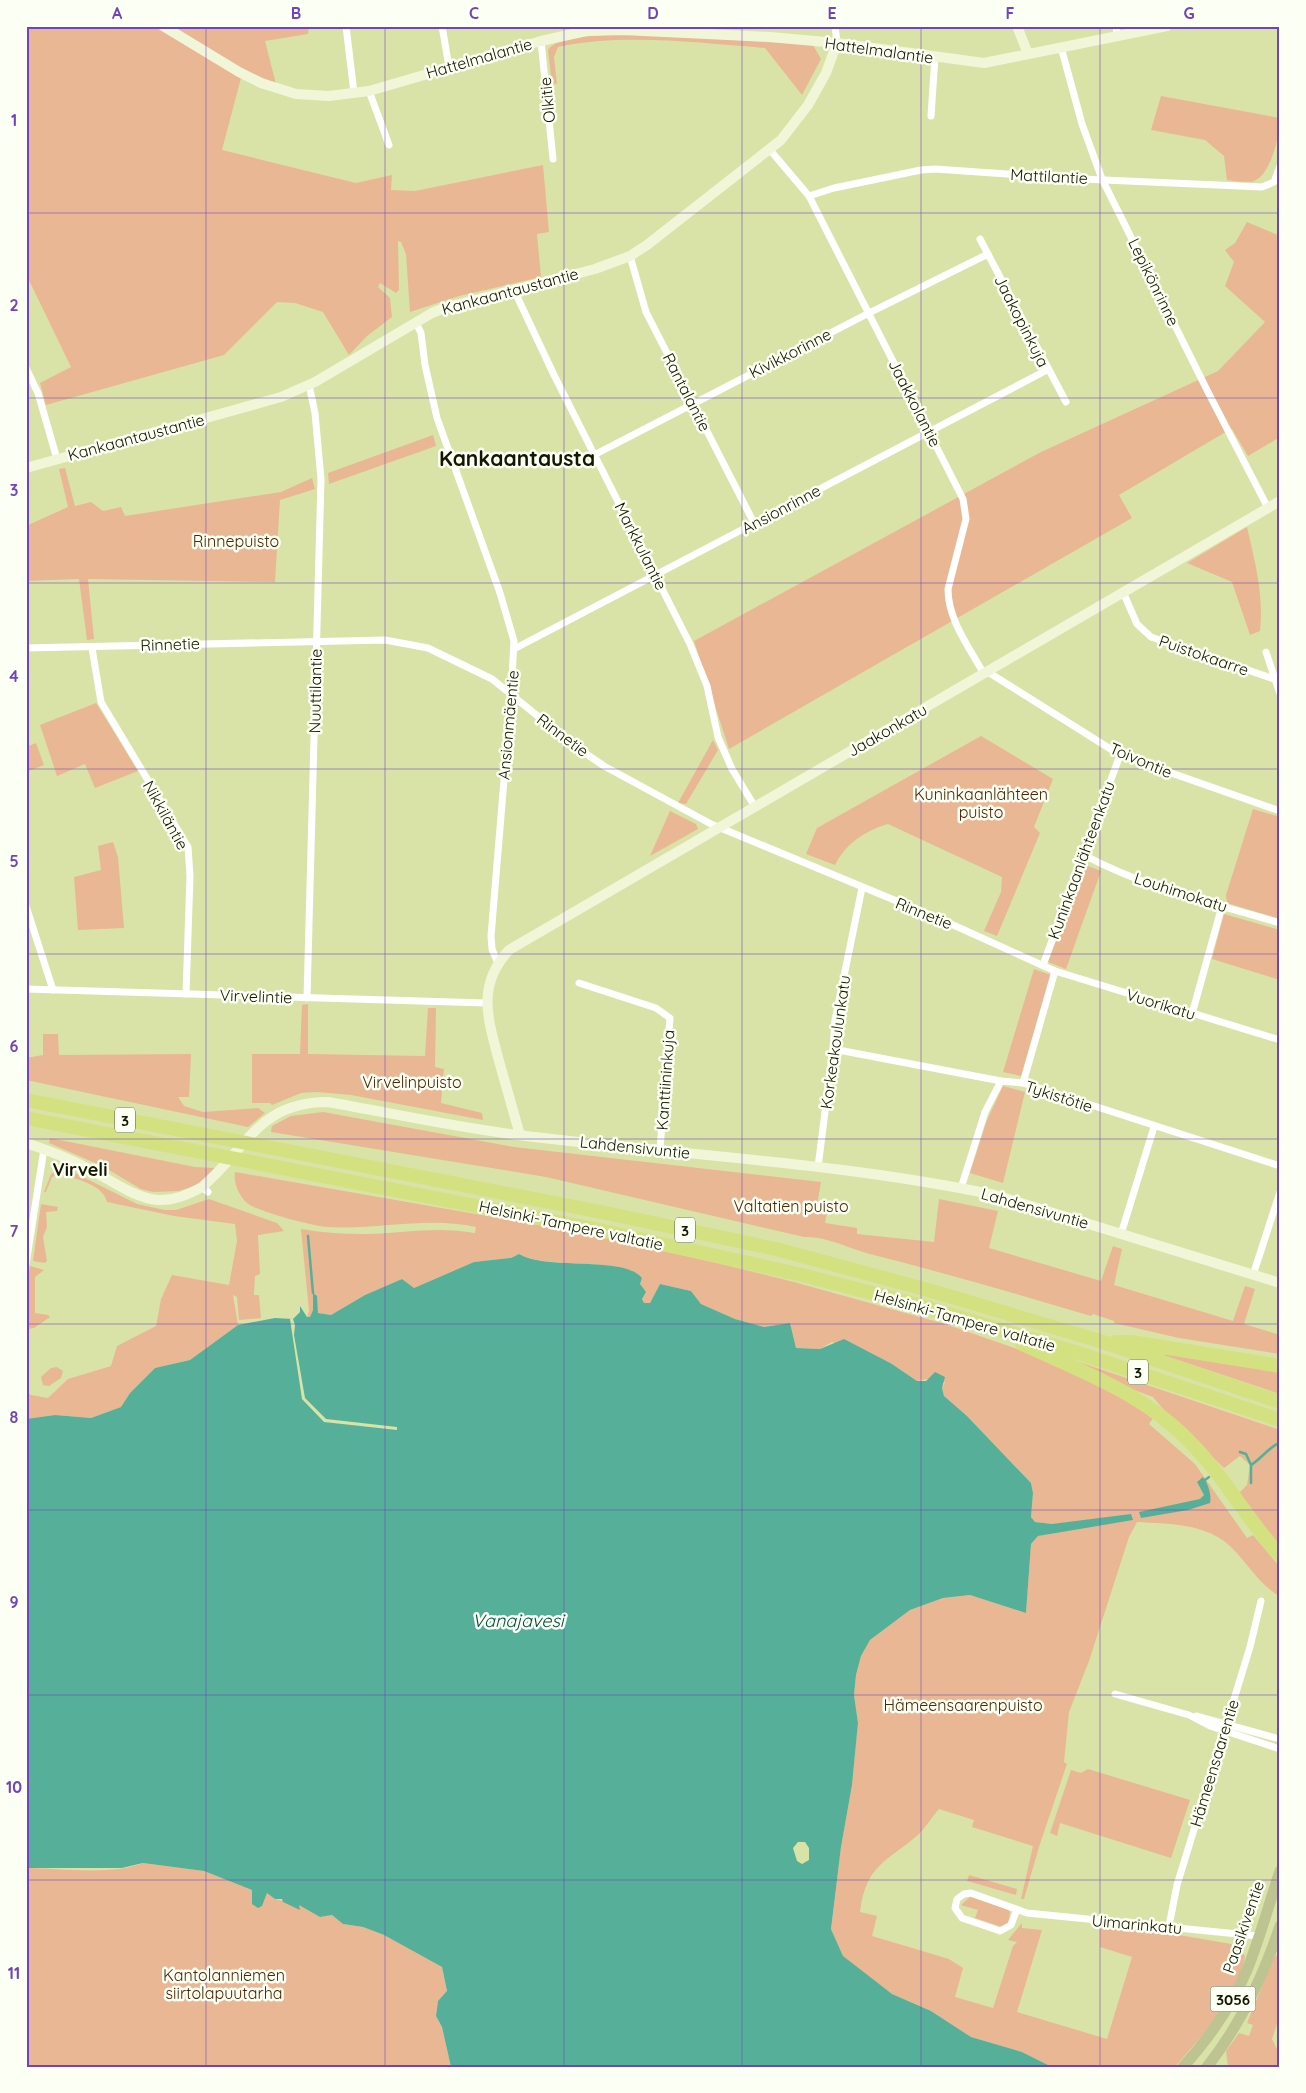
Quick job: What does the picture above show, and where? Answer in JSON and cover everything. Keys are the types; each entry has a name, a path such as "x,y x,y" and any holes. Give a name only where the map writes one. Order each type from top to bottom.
{"highway":[{"name":"Helsinki-Tampere valtatie","path":"26,1100 601,1212 776,1249 932,1291 1100,1341 1280,1402"},
{"name":"Helsinki-Tampere valtatie","path":"26,1118 594,1229 798,1274 914,1304 1075,1352 1280,1420"},
{"path":"995,1329 1112,1385 1152,1408 1170,1422 1194,1445 1280,1555"},
{"path":"1100,1341 1131,1342 1280,1366"}],"main road":[{"name":"Paasikiventie","path":"1183,2067 1220,2022 1234,1998 1247,1970 1280,1871"},
{"name":"Paasikiventie","path":"1207,2066 1240,2019 1278,1937 1280,1926"}],"street":[{"name":"Hattelmalantie","path":"163,26 239,72 271,87 310,96 369,90 541,40 586,31 702,32 837,43 935,58 984,63 1061,47 1116,30 1167,26"},
{"path":"346,26 354,92"},
{"path":"442,26 448,66"},
{"path":"835,26 837,43"},
{"path":"1017,26 1028,54"},
{"name":"Olkitie","path":"541,40 553,159"},
{"name":"Kankaantaustantie","path":"26,468 262,404 309,385 447,307 595,269 630,256 770,150 791,129 826,74 837,43"},
{"name":"Lepikönrinne","path":"1061,47 1082,124 1102,179 1268,508"},
{"path":"931,116 935,58"},
{"path":"369,90 389,145"},
{"name":"Jaakkolantie","path":"770,150 809,196 963,499 966,519 948,590 950,612 986,673"},
{"name":"Mattilantie","path":"809,196 834,188 921,170 1262,188 1274,182 1280,166"},
{"name":"Jaakopinkuja","path":"980,239 1047,370 1066,402"},
{"name":"Kivikkorinne","path":"594,456 869,313 988,254"},
{"name":"Rantalantie","path":"630,256 646,312 754,523"},
{"name":"Markkulantie","path":"514,290 594,456 690,644 707,686 718,737 732,769 755,807"},
{"name":"Ansionmäentie","path":"416,323 421,333 425,365 437,418 500,593 514,649 491,936 492,949 498,963"},
{"path":"26,368 38,393 57,459"},
{"name":"Ansionrinne","path":"514,649 1047,370"},
{"name":"Nuuttilantie","path":"307,998 321,479 315,413 309,385"},
{"name":"Jaakonkatu","path":"498,963 509,950 528,938 1280,501"},
{"name":"Puistokaarre","path":"1123,592 1137,624 1151,636 1278,681"},
{"name":"Rinnetie","path":"26,648 92,648 316,640 385,640 428,648 492,679 576,747 604,766 680,808 862,888 940,919 1042,965"},
{"name":"Nikkiläntie","path":"92,648 101,702 188,847 190,876 186,994"},
{"path":"1266,652 1278,681 1280,694"},
{"name":"Toivontie","path":"986,673 1120,755 1280,811"},
{"name":"Kuninkaanlähteenkatu","path":"1042,965 1120,755"},
{"name":"Louhimokatu","path":"1084,855 1111,869 1151,884 1280,923"},
{"name":"Korkeakoulunkatu","path":"818,1167 835,1020 862,888"},
{"path":"26,906 53,990"},
{"path":"1192,1014 1222,906"},
{"path":"498,963 490,980 486,1003 488,1022 520,1136"},
{"name":"Vuorikatu","path":"1042,965 1055,971 1280,1040"},
{"path":"1024,1083 1055,971"},
{"name":"Kanttiininkuja","path":"579,983 656,1008 670,1018 660,1149"},
{"name":"Virvelintie","path":"26,989 486,1003"},
{"name":"Tykistötie","path":"833,1049 1001,1081 1024,1083 1154,1127 1280,1166"},
{"path":"961,1188 985,1112 1001,1081"},
{"name":"Lahdensivuntie","path":"26,1143 44,1149 148,1198 180,1198 205,1190 261,1124 271,1115 300,1104 328,1102 520,1136 660,1149 818,1167 961,1188 996,1196 1280,1283"},
{"path":"1121,1234 1154,1127"},
{"path":"26,1264 44,1149"},
{"path":"1253,1275 1280,1192"},
{"name":"Hämeensaarentie","path":"1169,1926 1177,1885 1262,1601"},
{"path":"1115,1694 1189,1715 1280,1749"},
{"path":"1225,1727 1280,1739"},
{"name":"Uimarinkatu","path":"1017,1909 1011,1925 1005,1930 997,1931 984,1928 957,1915 955,1908 960,1896 971,1893 1017,1909 1042,1914 1258,1936"},
{"path":"1258,1936 1278,1937"},
{"path":"1194,2055 1207,2066"}],"green space":[{"path":"26,26 155,26 241,78 222,150 356,183 392,175 391,190 415,191 543,165 549,232 537,234 541,277 459,296 410,312 406,254 401,242 398,241 399,290 396,293 380,283 378,287 390,298 392,317 367,336 349,355 323,312 295,303 277,302 224,355 46,405 40,383 71,367 26,274"},
{"path":"173,26 309,26 308,34 265,41 276,84 243,69"},
{"path":"643,34 813,45 821,59 802,95 765,48 661,40 584,43 558,47 554,57 557,84 552,83 548,51 553,45 562,41 591,36"},
{"path":"1161,96 1280,118 1276,143 1270,163 1265,171 1254,181 1227,180 1224,156 1205,140 1151,130"},
{"path":"1247,222 1280,236 1280,437 1248,456 1232,429 1224,433 1119,495 1132,518 729,749 694,641 1041,452 1218,371 1265,322 1225,286 1234,262 1225,250 1235,243"},
{"path":"433,435 436,446 329,484 328,473"},
{"name":"Rinnepuisto","path":"65,468 75,506 91,502 103,511 121,507 125,516 281,492 312,478 315,489 280,500 275,582 88,579 94,639 87,640 79,579 26,581 26,526 68,507 59,469"},
{"path":"1247,527 1258,579 1261,604 1260,631 1250,635 1232,582 1187,563"},
{"path":"96,703 138,771 95,788 85,764 57,776 40,725"},
{"name":"Kuninkaanlähteen puisto","path":"981,736 1053,779 1034,827 1040,833 997,936 984,931 1001,892 1002,877 888,824 872,830 857,839 839,857 835,865 806,854 817,828"},
{"path":"713,740 718,750 686,804 678,803"},
{"path":"36,743 44,765 26,772 26,747"},
{"path":"1253,809 1280,817 1280,919 1227,903 1226,895"},
{"path":"670,811 696,824 698,829 650,856"},
{"path":"113,842 118,857 124,928 78,930 74,877 101,870 98,846"},
{"path":"1085,865 1101,871 1066,969 1048,962"},
{"path":"1224,914 1280,930 1280,980 1212,959"},
{"path":"1034,969 1051,975 1021,1076 1003,1072"},
{"name":"Virvelinpuisto","path":"308,1004 308,1054 425,1056 428,1008 436,1008 435,1067 444,1069 441,1103 482,1113 483,1120 351,1095 317,1092 301,1093 272,1105 270,1103 252,1103 252,1054 300,1054 302,1005"},
{"path":"43,1034 58,1034 59,1055 191,1054 189,1097 178,1097 184,1106 203,1112 258,1108 265,1113 248,1127 26,1080 26,1058 43,1055"},
{"path":"1003,1086 1025,1092 1003,1183 970,1173 987,1120"},
{"name":"Valtatien puisto","path":"323,1112 514,1147 821,1182 817,1205 828,1207 825,1223 857,1228 857,1234 934,1242 939,1199 998,1211 989,1248 1101,1281 1113,1246 1122,1249 1114,1285 1233,1321 1245,1286 1255,1289 1244,1324 1280,1335 1280,1354 1179,1338 1114,1323 1114,1321 1093,1314 1091,1316 870,1254 829,1240 804,1237 546,1177 271,1132 272,1126 291,1116"},
{"path":"50,1138 195,1167 216,1168 202,1183 179,1191 153,1192 141,1189 102,1166 49,1143"},
{"path":"59,1169 67,1169 137,1204 165,1210 176,1210 209,1199 277,1223 284,1231 258,1235 260,1274 255,1276 254,1295 259,1295 261,1318 239,1320 237,1297 233,1295 238,1325 190,1360 155,1368 130,1393 121,1407 91,1418 55,1415 26,1419 26,1392 31,1395 48,1398 68,1379 111,1366 117,1346 156,1326 161,1299 172,1275 229,1285 237,1241 235,1224 174,1216 107,1202 100,1191 94,1187 81,1180 61,1174 52,1177 46,1192 44,1192 51,1174"},
{"name":"Hämeensaarenpuisto","path":"235,1172 624,1240 794,1282 945,1324 1029,1353 1107,1390 1154,1417 1149,1424 1195,1464 1247,1538 1253,1535 1280,1567 1280,1597 1259,1579 1232,1548 1211,1534 1187,1526 1137,1522 1129,1537 1089,1661 1069,1712 1064,1762 1067,1764 1024,1899 1021,1899 1033,1846 972,1827 974,1820 939,1809 919,1834 888,1858 873,1874 867,1884 860,1912 877,1916 872,1936 949,1959 963,1968 955,1997 993,2008 1013,1946 1017,1942 1008,1940 1022,1923 1022,1928 1042,1930 1017,2012 1107,2039 1132,1957 1100,1947 1100,1927 1150,1930 1237,1945 1245,1956 1235,1987 1218,2015 1175,2067 1052,2067 1022,2052 971,2037 931,2011 892,1994 874,1981 843,1956 831,1929 841,1847 852,1785 858,1723 854,1695 856,1675 861,1656 870,1640 910,1610 943,1598 970,1595 1026,1613 1031,1544 1038,1536 1052,1533 1052,1524 1035,1522 1031,1517 1033,1493 1031,1483 967,1416 944,1396 942,1388 945,1382 928,1379 917,1381 892,1364 832,1342 820,1349 796,1348 790,1323 764,1327 735,1319 701,1304 691,1291 660,1284 650,1303 643,1303 640,1284 642,1278 633,1271 602,1265 531,1259 519,1254 511,1258 474,1262 414,1288 402,1279 365,1295 331,1315 318,1313 317,1301 313,1293 313,1310 310,1317 307,1317 309,1311 301,1229 350,1234 435,1230 475,1233 476,1227 439,1223 365,1227 328,1227 311,1224 277,1215 250,1205 243,1199 238,1190"},
{"path":"41,1204 58,1207 57,1211 46,1212 47,1227 43,1237 47,1261 45,1263 33,1261"},
{"path":"30,1266 44,1270 35,1277 35,1313 50,1317 34,1328 28,1329 26,1328 26,1292"},
{"path":"1164,1352 1280,1371 1280,1394 1163,1355"},
{"path":"1079,1362 1280,1430 1280,1546 1238,1494 1247,1485 1250,1465 1240,1456 1224,1468 1168,1415 1153,1397 1121,1385"},
{"path":"57,1367 63,1371 61,1378 49,1386 43,1385 41,1377 51,1368"},
{"path":"1088,1769 1190,1800 1171,1858 1060,1823 1057,1836 1050,1833 1071,1770 1081,1773"},
{"name":"Kantolanniemen siirtolapuutarha","path":"143,1863 204,1871 252,1890 252,1904 262,1906 267,1892 275,1899 298,1904 320,1917 332,1915 343,1924 363,1927 384,1935 442,1967 447,1992 438,2001 436,2016 442,2027 451,2067 26,2067 26,1868 101,1870 130,1867"},
{"path":"969,1875 1017,1889 1016,1895 967,1881"},
{"path":"970,1897 1008,1909 1010,1913 1008,1923 1002,1927 975,1918 978,1910 961,1905"},
{"path":"1280,1953 1280,2015 1272,2039 1280,2055 1280,2067 1228,2067 1226,2051 1239,2033 1249,2036 1253,2025 1247,2023 1274,1957"}],"water":[{"name":"Vanajavesi","path":"519,1254 531,1259 547,1262 619,1267 633,1271 642,1278 640,1284 646,1292 642,1299 644,1303 650,1303 660,1284 691,1291 701,1304 735,1319 764,1327 790,1323 796,1348 820,1349 844,1339 892,1364 917,1381 926,1381 935,1372 945,1377 942,1388 944,1396 967,1416 1031,1483 1033,1493 1031,1517 1035,1522 1052,1524 1131,1514 1133,1520 1038,1536 1031,1544 1026,1613 970,1595 943,1598 910,1610 870,1640 861,1656 856,1675 854,1695 858,1723 852,1785 841,1847 831,1929 843,1956 892,1994 931,2011 971,2037 1022,2052 1052,2067 451,2067 442,2027 436,2016 438,2001 447,1991 442,1967 384,1935 363,1927 343,1924 332,1915 320,1917 299,1905 300,1910 283,1902 282,1899 275,1899 267,1893 262,1906 258,1908 252,1904 252,1890 204,1871 143,1863 122,1868 26,1868 26,1419 55,1415 91,1418 121,1407 130,1393 155,1368 190,1360 238,1325 275,1318 293,1319 300,1312 300,1306 307,1317 310,1317 313,1310 313,1293 317,1296 318,1313 331,1315 365,1295 402,1279 414,1288 474,1262 511,1258","holes":["798,1842 805,1842 809,1848 809,1860 802,1864 797,1861 793,1848"]},
{"path":"1203,1477 1209,1490 1210,1503 1188,1510 1141,1518 1139,1512 1200,1499 1204,1495 1197,1482"}],"pier":[{"path":"290,1319 293,1319 295,1325 294,1335 305,1398 326,1419 397,1427 397,1430 324,1422 302,1399"}],"waterway":[{"path":"308,1236 313,1293"},
{"path":"1240,1452 1246,1454 1251,1465 1273,1446 1280,1443"},
{"path":"1251,1465 1251,1483"},
{"path":"1205,1480 1209,1477"}],"district":[{"name":"Kankaantausta","path":"517,458"},
{"name":"Virveli","path":"80,1169"}]}
